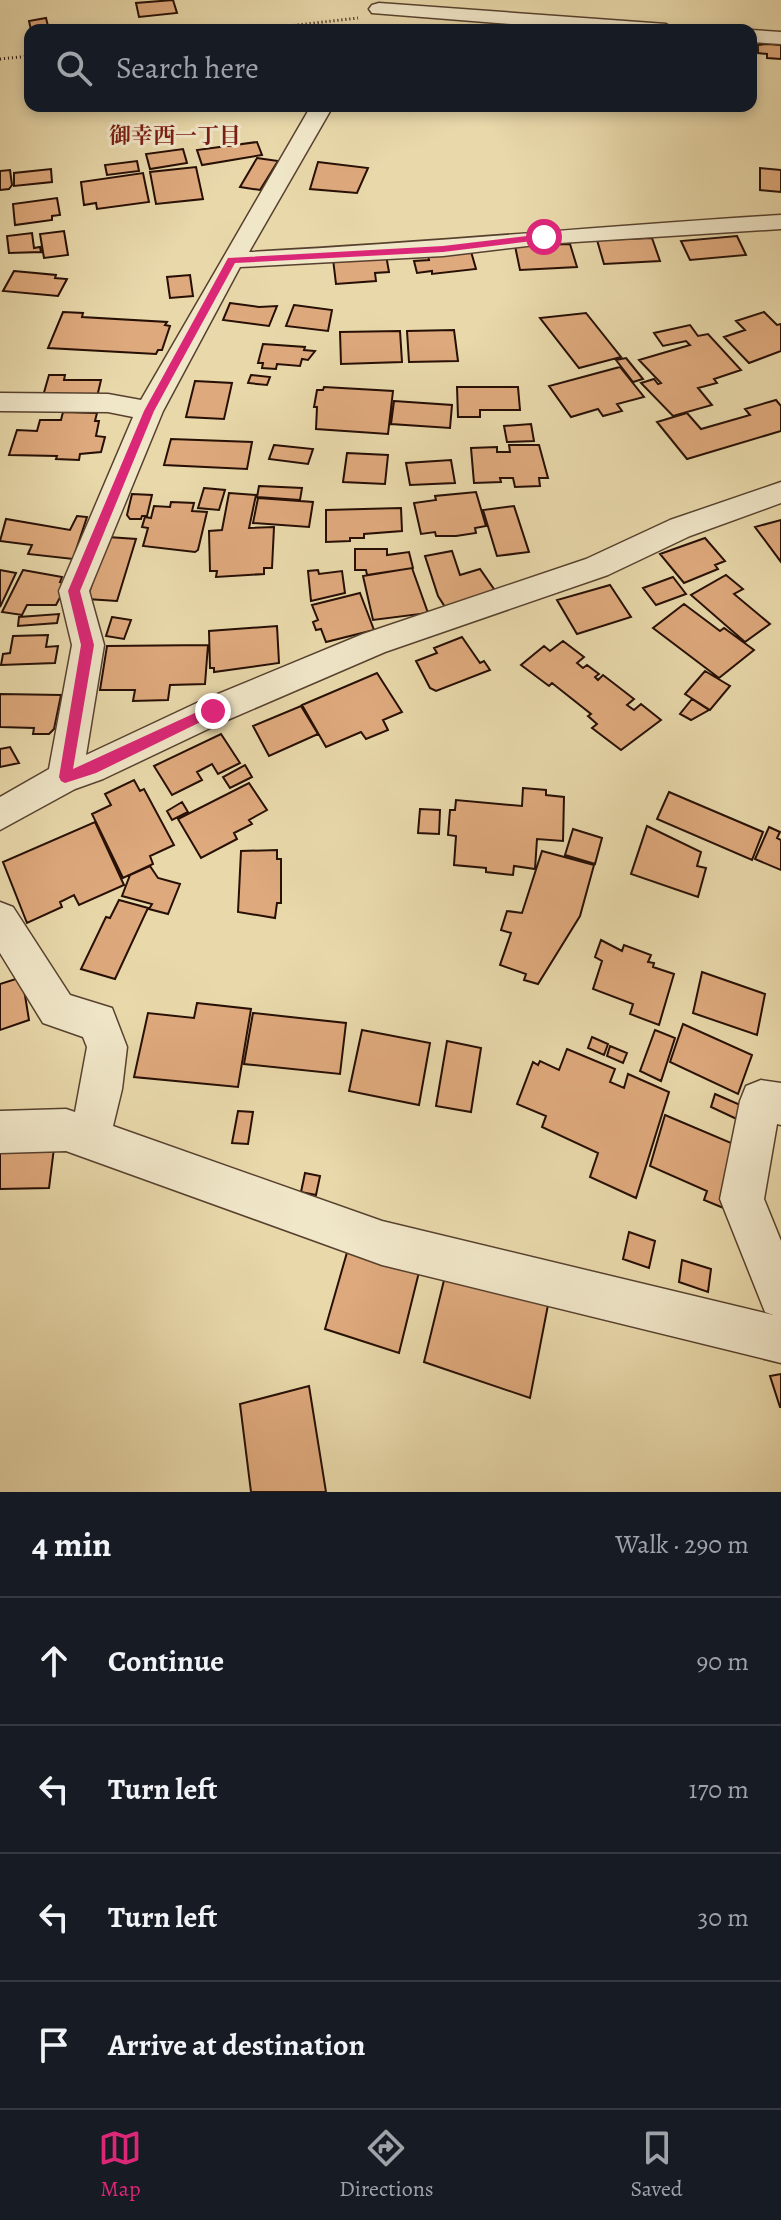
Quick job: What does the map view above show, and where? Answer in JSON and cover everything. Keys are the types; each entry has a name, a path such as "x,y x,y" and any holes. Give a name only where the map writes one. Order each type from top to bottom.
{"street":[{"path":"377,12 570,24"},
{"path":"757,36 781,38"},
{"path":"65,777 88,645 74,591 149,411 318,112"},
{"path":"232,260 443,249 544,237 781,222"},
{"path":"0,402 108,403 149,411"},
{"path":"0,815 65,777 91,769 213,711 374,643 597,567 680,528 781,492"},
{"path":"0,919 57,1010 98,1022 107,1047 102,1089 89,1138"},
{"path":"781,1104 761,1101 742,1199 781,1296"},
{"path":"0,1132 66,1130 382,1243 781,1340"}],"path":[{"path":"295,24 377,12"},
{"path":"0,59 24,57"}],"building":[{"path":"173,0 177,13 139,17 136,3"},
{"path":"46,18 48,24 30,24 29,21"},
{"path":"758,45 781,45 781,59 767,58 767,54 758,53"},
{"path":"257,142 262,155 202,165 197,150"},
{"path":"183,149 187,163 150,169 146,154"},
{"path":"257,158 278,161 260,190 240,187"},
{"path":"137,161 139,171 107,175 105,165"},
{"path":"318,162 368,168 357,193 310,189"},
{"path":"196,167 203,199 156,204 150,172"},
{"path":"760,168 781,170 781,192 760,190"},
{"path":"51,169 52,182 14,186 14,173"},
{"path":"10,170 12,185 9,189 0,190 0,171"},
{"path":"143,173 149,202 97,209 96,203 84,205 81,182"},
{"path":"57,198 60,215 52,216 52,220 15,225 13,204"},
{"path":"64,231 68,255 44,258 40,234"},
{"path":"32,233 34,248 40,247 41,252 9,253 7,236"},
{"path":"737,236 746,255 690,260 681,241"},
{"path":"652,238 660,261 604,264 597,240"},
{"path":"570,244 577,267 520,270 515,246"},
{"path":"470,248 476,269 417,273 414,261 429,260 427,252"},
{"path":"386,255 389,272 375,273 376,281 336,284 333,259"},
{"path":"14,271 67,279 58,296 3,291"},
{"path":"190,275 193,296 170,298 167,277"},
{"path":"230,303 277,306 269,326 223,320"},
{"path":"294,305 332,310 328,331 286,326"},
{"path":"63,312 83,313 82,317 167,322 165,325 170,326 162,350 156,354 48,348"},
{"path":"764,312 777,325 781,324 781,351 749,363 724,337 745,330 736,321"},
{"path":"586,313 621,357 579,368 540,318"},
{"path":"690,325 698,336 708,334 741,370 714,379 717,383 698,388 712,405 673,416 641,383 654,379 661,383 639,360 690,345 686,341 663,346 654,333"},
{"path":"454,330 458,361 409,362 407,331"},
{"path":"400,331 402,362 341,364 340,332"},
{"path":"263,344 305,347 304,350 315,351 308,360 302,359 300,366 277,364 276,369 262,368 263,363 258,363"},
{"path":"626,358 643,379 633,382 616,360"},
{"path":"620,367 644,397 617,404 622,411 603,416 598,409 571,417 549,386"},
{"path":"49,375 65,375 64,380 101,380 97,397 43,396"},
{"path":"251,375 270,377 267,385 248,383"},
{"path":"195,381 232,383 224,419 186,417"},
{"path":"324,387 393,391 388,434 316,429 317,407 314,407 317,390"},
{"path":"457,387 518,387 520,410 480,410 480,417 458,417"},
{"path":"776,400 781,406 781,431 687,459 657,422 687,413 701,429 750,415 745,409"},
{"path":"394,401 452,405 450,428 391,424"},
{"path":"63,412 97,413 96,436 105,437 101,452 80,454 79,460 56,459 57,456 9,455 17,430 37,431 40,420 61,420"},
{"path":"531,424 534,441 507,442 504,426"},
{"path":"171,439 252,442 247,469 164,465"},
{"path":"274,445 313,449 308,464 269,459"},
{"path":"509,445 539,445 548,478 539,478 540,486 515,487 513,478 500,478 501,482 474,483 471,448 497,447 497,452 510,452"},
{"path":"347,453 388,455 385,484 343,482"},
{"path":"451,460 455,483 410,485 406,463"},
{"path":"259,486 302,488 300,500 257,497"},
{"path":"204,488 225,490 219,510 198,508"},
{"path":"476,492 486,526 475,528 476,533 456,536 436,536 435,532 421,534 414,503 436,500 435,496"},
{"path":"229,493 256,495 249,528 274,527 272,568 264,568 264,574 216,577 217,571 210,571 209,531 222,530"},
{"path":"132,494 152,495 147,516 130,519 127,515"},
{"path":"258,498 313,502 309,527 253,523"},
{"path":"171,502 194,503 192,511 207,512 195,552 143,546 148,528 142,527 145,517 151,518 154,506 170,507"},
{"path":"514,506 529,552 497,556 483,510"},
{"path":"401,508 402,531 364,534 364,538 350,538 350,541 326,542 326,510"},
{"path":"77,516 87,517 73,559 28,554 32,545 0,541 6,519 70,530"},
{"path":"781,520 781,562 755,527"},
{"path":"108,537 136,539 117,601 87,599"},
{"path":"705,538 725,561 715,565 718,569 684,583 660,554"},
{"path":"355,549 387,549 387,555 409,552 413,568 367,575 366,570 355,570"},
{"path":"452,551 460,575 480,569 496,592 447,610 438,596 425,556"},
{"path":"412,568 428,613 373,620 363,576"},
{"path":"0,570 16,573 0,607"},
{"path":"23,570 62,577 60,582 67,584 56,605 27,605 22,615 2,612"},
{"path":"318,570 319,574 342,571 345,593 311,601 308,571"},
{"path":"726,575 743,589 734,594 770,624 745,642 691,595"},
{"path":"673,577 686,594 656,605 643,588"},
{"path":"610,585 631,617 577,634 557,600"},
{"path":"360,593 374,630 326,642 321,629 316,630 313,622 318,620 312,605"},
{"path":"684,604 720,631 724,628 754,650 719,678 653,628"},
{"path":"59,614 57,623 18,626 19,617"},
{"path":"112,617 131,620 124,639 106,636"},
{"path":"277,626 279,663 214,672 214,668 210,668 209,631"},
{"path":"48,635 46,647 58,646 55,663 1,665 3,654 10,653 13,636"},
{"path":"462,637 480,663 484,661 490,670 436,691 430,688 416,661 437,653 434,648"},
{"path":"563,641 584,657 577,663 583,668 587,665 599,674 595,677 598,680 603,675 634,699 627,705 634,710 641,704 661,720 621,750 592,728 597,724 588,716 591,714 552,683 549,686 521,665 544,646 550,651"},
{"path":"208,645 205,684 170,685 168,700 133,701 135,690 100,690 107,646"},
{"path":"705,671 730,686 710,710 685,694"},
{"path":"377,673 402,712 383,720 388,730 366,739 361,732 326,747 302,705"},
{"path":"0,694 61,695 54,729 49,734 33,734 34,728 0,727"},
{"path":"692,699 709,710 691,720 680,714"},
{"path":"301,706 318,734 269,756 253,726"},
{"path":"221,734 240,763 218,774 212,764 197,772 202,780 172,795 154,766"},
{"path":"10,747 19,763 0,767 0,749"},
{"path":"245,765 252,777 230,788 223,777"},
{"path":"134,780 140,791 144,789 174,845 150,856 153,864 123,878 92,814 111,805 105,794"},
{"path":"249,783 267,810 249,820 252,824 234,833 237,839 201,858 178,819"},
{"path":"523,788 546,790 546,795 564,797 563,841 537,839 535,869 514,866 513,875 454,865 456,836 448,835 450,810 455,810 456,800 522,806"},
{"path":"669,792 763,832 752,860 657,819"},
{"path":"182,802 188,812 172,820 167,811"},
{"path":"420,809 440,810 439,834 418,833"},
{"path":"95,822 124,885 79,905 74,895 60,902 62,907 27,923 3,862"},
{"path":"647,826 701,852 697,866 706,868 698,897 631,874"},
{"path":"769,827 780,832 777,838 781,840 781,870 755,859"},
{"path":"573,829 602,838 595,864 565,855"},
{"path":"277,850 277,859 281,859 281,903 277,903 275,918 238,912 241,851"},
{"path":"542,851 594,865 580,916 538,984 524,980 526,974 500,965 511,933 501,930 507,911 522,913"},
{"path":"150,866 158,878 180,884 168,914 149,909 152,904 122,896 130,875"},
{"path":"119,900 148,908 115,979 81,969 106,917 110,918"},
{"path":"601,940 622,951 624,945 651,955 648,962 654,963 653,967 674,974 659,1025 630,1014 633,1004 593,989 602,961 595,957"},
{"path":"702,972 765,994 757,1035 693,1013"},
{"path":"22,977 29,1020 0,1030 0,984"},
{"path":"197,1003 251,1009 238,1087 134,1077 148,1013 194,1018"},
{"path":"253,1013 346,1023 340,1074 244,1064"},
{"path":"683,1024 752,1055 738,1094 670,1062"},
{"path":"362,1030 430,1043 419,1105 349,1091"},
{"path":"655,1030 675,1038 661,1081 640,1071"},
{"path":"592,1037 608,1044 604,1055 588,1048"},
{"path":"447,1041 481,1048 471,1112 436,1106"},
{"path":"610,1046 627,1053 623,1063 607,1056"},
{"path":"567,1049 615,1069 610,1082 624,1088 628,1074 669,1092 636,1198 590,1177 598,1153 542,1127 546,1116 517,1104 533,1062 538,1065 540,1061 559,1070"},
{"path":"715,1094 745,1107 741,1121 711,1107"},
{"path":"238,1111 253,1112 248,1144 232,1143"},
{"path":"665,1115 736,1145 726,1209 704,1200 707,1191 650,1166"},
{"path":"55,1140 49,1188 0,1189 0,1153"},
{"path":"305,1173 320,1176 316,1195 301,1192"},
{"path":"629,1232 655,1241 649,1268 623,1259"},
{"path":"350,1242 421,1264 399,1353 325,1329"},
{"path":"682,1260 711,1269 708,1292 679,1282"},
{"path":"446,1272 548,1305 530,1398 424,1362"},
{"path":"781,1374 781,1407 780,1407 770,1376"},
{"path":"309,1386 326,1492 251,1492 240,1404"}],"district":[{"name":"御幸西一丁目","path":"175,136"}],"route":[{"path":"213,711 91,769 65,777 88,645 74,591 149,411 232,260 443,249 544,237"}]}
